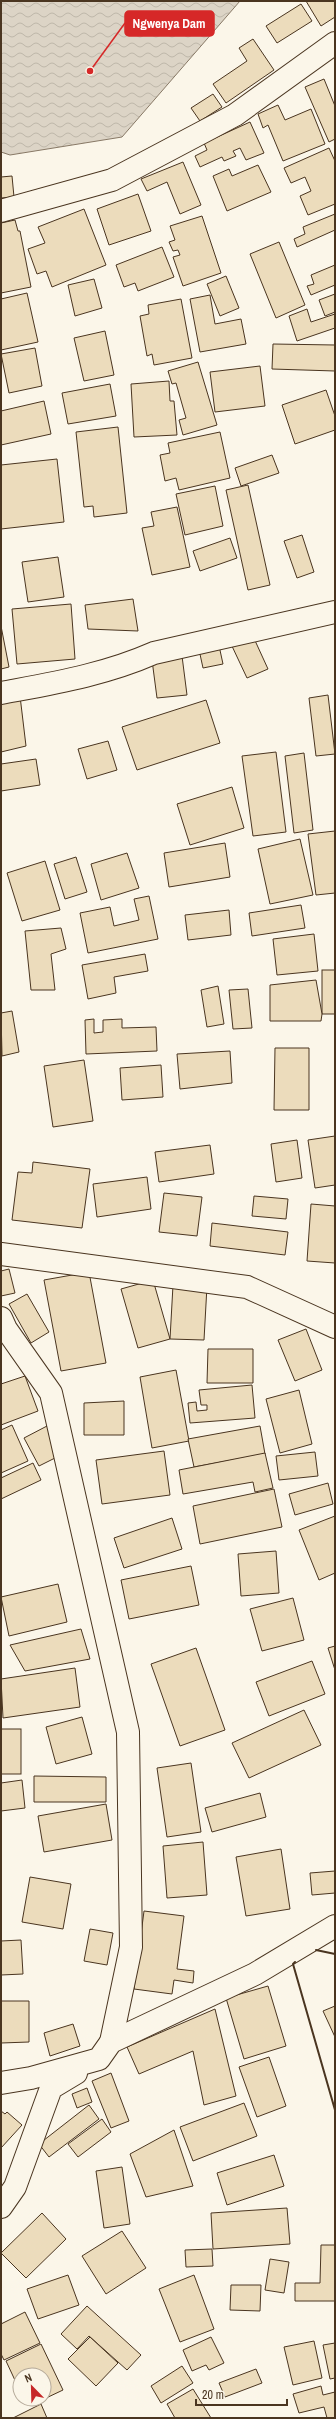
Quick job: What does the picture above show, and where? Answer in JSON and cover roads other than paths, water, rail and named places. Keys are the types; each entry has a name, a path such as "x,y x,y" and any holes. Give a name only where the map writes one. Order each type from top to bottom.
{"street":[{"path":"1,211 112,180 235,115 335,43"},
{"path":"1,693 89,676 126,665 154,653 335,612"},
{"path":"1,1254 247,1287 335,1327"},
{"path":"1,1318 6,1329 52,1393 128,1732 131,1947 105,2050 51,2088 15,2187 1,2207"},
{"path":"1,2082 31,2078 105,2050 255,1974 335,1926"}],"water":[{"path":"1,1 240,1 122,137 10,155 1,152"}],"place":[{"name":"Ngwenya Dam","path":"90,71"}]}
